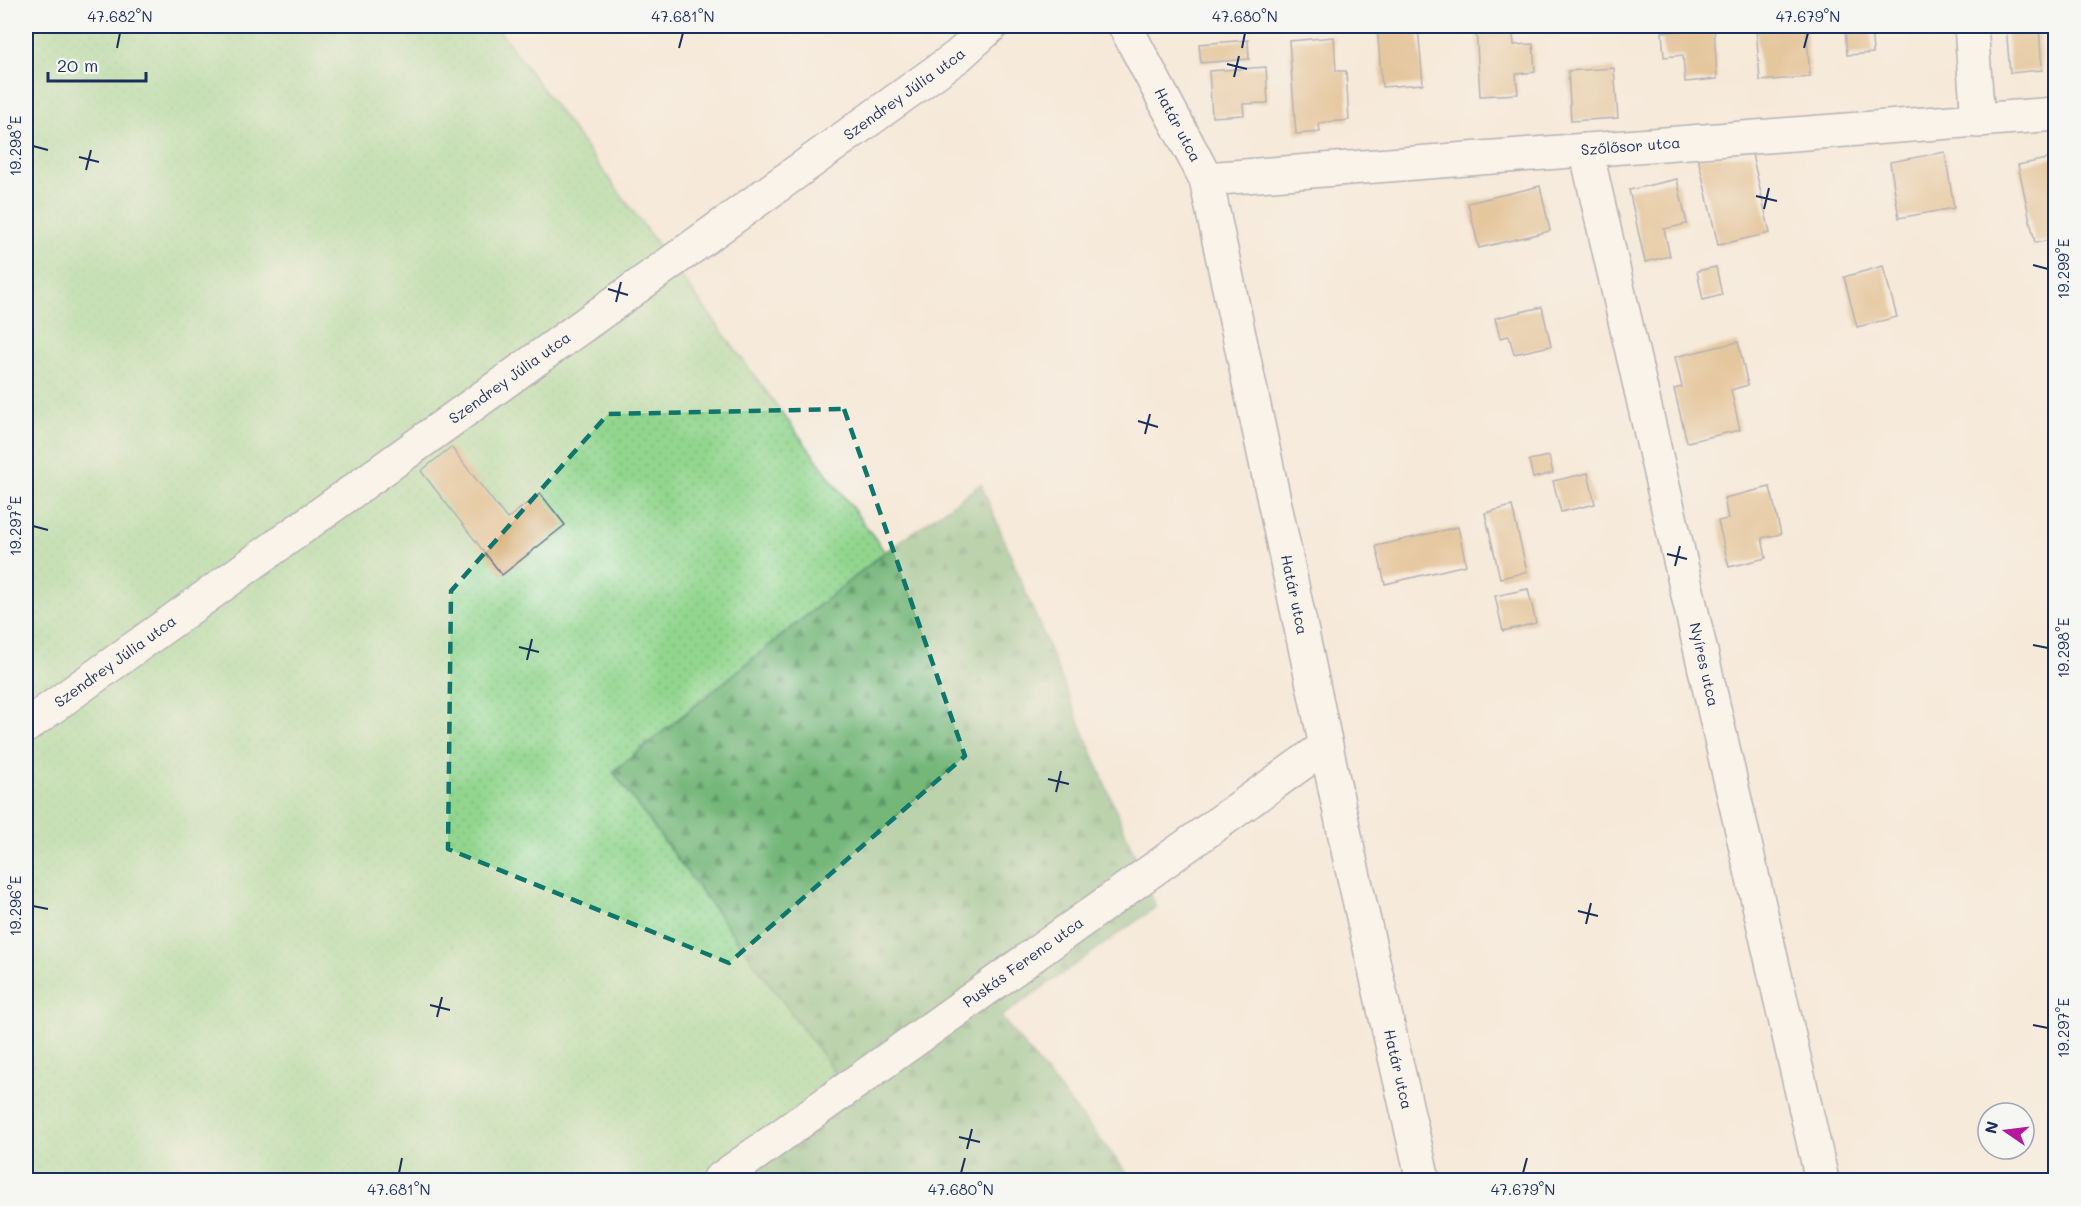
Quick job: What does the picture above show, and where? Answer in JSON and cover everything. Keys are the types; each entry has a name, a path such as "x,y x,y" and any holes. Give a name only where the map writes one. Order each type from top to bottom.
{"street":[{"name":"Szendrey Júlia utca","path":"26,726 958,56 990,26"},
{"name":"Határ utca","path":"1125,26 1206,179 1326,746 1423,1180"},
{"path":"1971,26 1978,121"},
{"name":"Szőlősor utca","path":"1206,179 2055,114"},
{"name":"Nyíres utca","path":"1586,150 1822,1180"},
{"name":"Puskás Ferenc utca","path":"719,1180 1326,746"}],"highlighted area":[{"path":"844,409 965,756 729,963 448,849 451,591 608,414"}],"green space":[{"path":"26,26 496,26 885,552 613,772 851,1094 731,1180 26,1180"},
{"path":"981,484 1156,907 1001,1017 1133,1180 731,1180 851,1094 613,772 885,552"}],"building":[{"path":"1377,26 1418,26 1423,84 1382,87"},
{"path":"1476,26 1512,26 1514,45 1533,44 1535,72 1516,74 1518,94 1480,96"},
{"path":"1681,26 1714,26 1717,79 1685,82 1683,55 1664,57 1662,32 1681,31"},
{"path":"1756,26 1806,26 1810,77 1760,81"},
{"path":"1845,26 1871,26 1873,53 1847,55"},
{"path":"2006,26 2039,26 2042,70 2010,73"},
{"path":"1334,37 1336,71 1346,71 1349,120 1319,123 1320,132 1296,134 1289,41"},
{"path":"1248,40 1249,59 1201,63 1199,44"},
{"path":"1266,67 1268,103 1243,104 1244,115 1212,117 1209,71"},
{"path":"1614,68 1618,118 1571,121 1568,71"},
{"path":"1945,152 1954,208 1899,218 1890,162"},
{"path":"1752,154 1770,233 1718,245 1698,158"},
{"path":"2056,157 2056,239 2035,243 2018,165"},
{"path":"1677,179 1687,224 1664,229 1670,256 1645,262 1629,190"},
{"path":"1540,186 1550,231 1479,248 1468,203"},
{"path":"1883,266 1897,317 1857,327 1844,277"},
{"path":"1716,267 1722,295 1703,300 1697,271"},
{"path":"1542,307 1551,346 1514,354 1509,336 1500,338 1495,318"},
{"path":"1738,342 1748,385 1731,390 1740,430 1687,442 1674,389 1682,387 1675,357"},
{"path":"451,447 507,519 540,493 565,525 502,575 421,471"},
{"path":"1549,456 1553,473 1533,478 1529,460"},
{"path":"1588,473 1595,504 1561,512 1553,481"},
{"path":"1770,487 1781,534 1762,538 1766,558 1729,567 1718,521 1728,519 1724,498"},
{"path":"1512,506 1527,572 1500,578 1485,513"},
{"path":"1458,527 1466,565 1385,584 1376,546"},
{"path":"1528,589 1536,623 1503,631 1495,596"}]}
